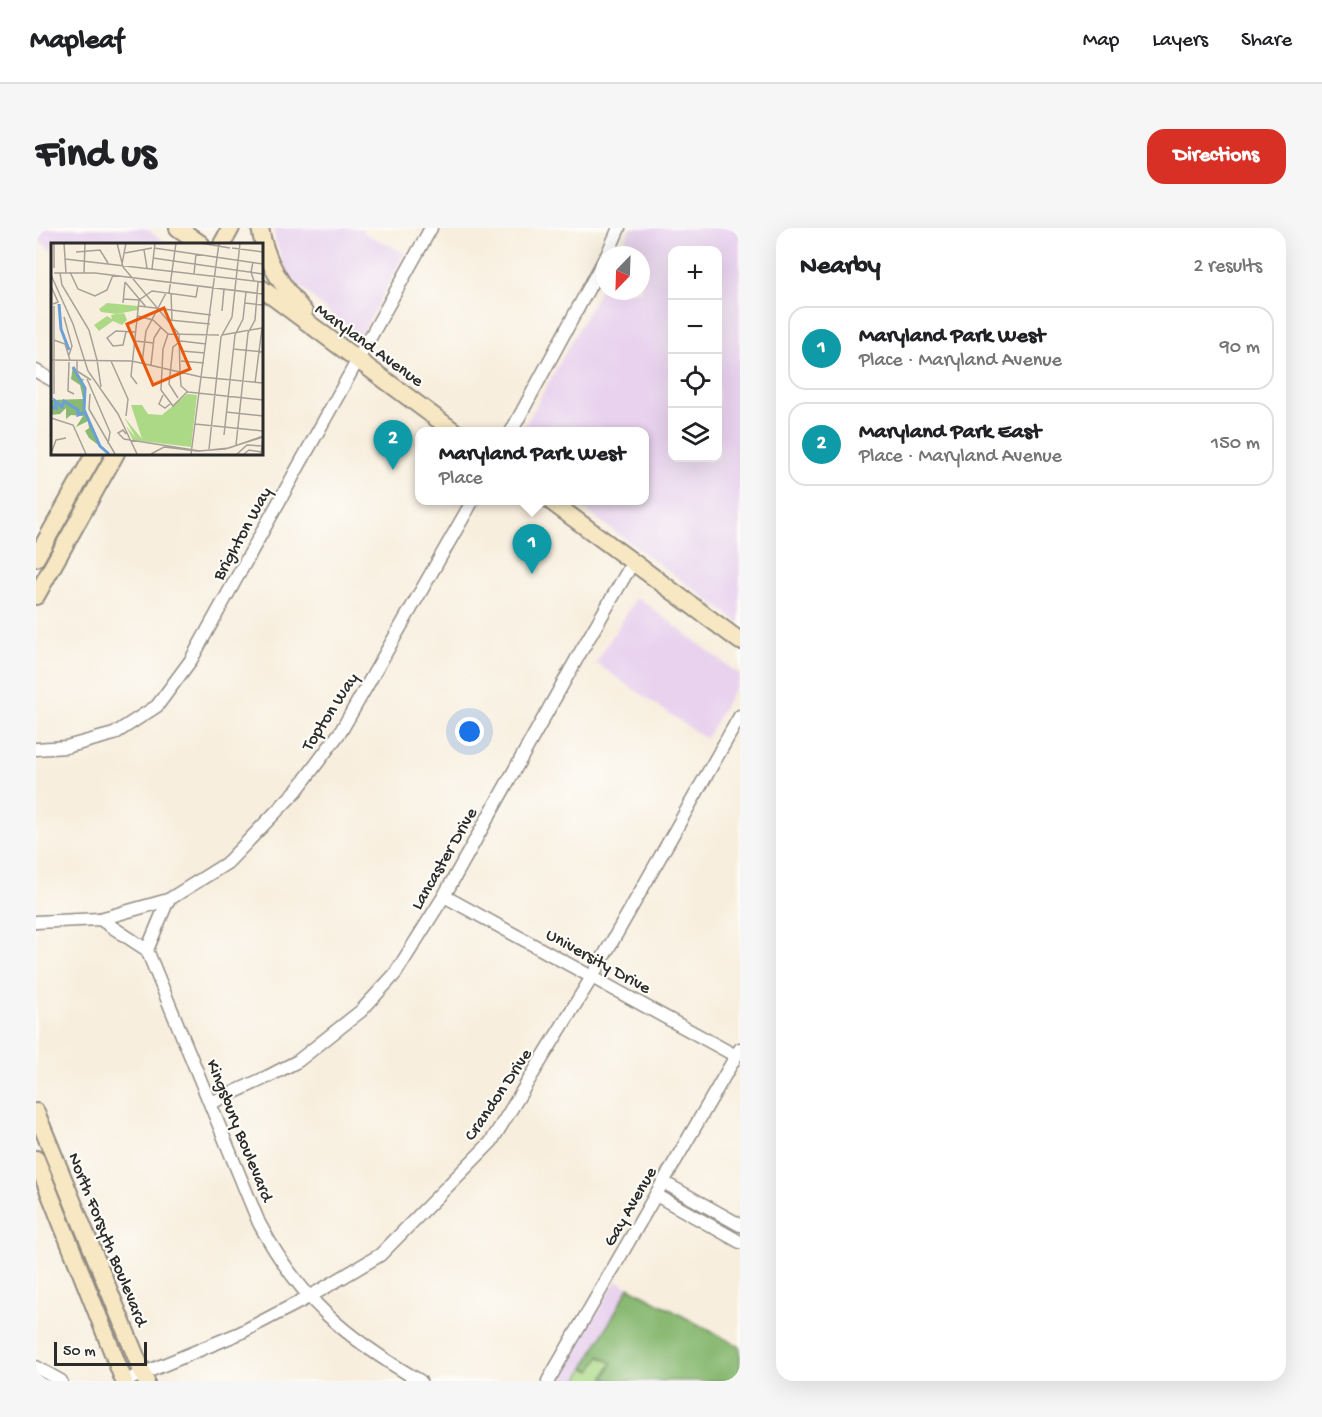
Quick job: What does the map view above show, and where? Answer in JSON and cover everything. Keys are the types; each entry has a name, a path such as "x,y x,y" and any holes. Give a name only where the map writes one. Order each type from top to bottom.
{"street":[{"path":"178,228 200,243"},
{"path":"223,243 231,228"},
{"path":"260,228 273,271 282,286 318,329"},
{"name":"Brighton Way","path":"36,749 66,747 114,734 157,706 191,660 431,228"},
{"path":"611,246 619,228"},
{"path":"514,427 596,275"},
{"name":"Maryland Avenue","path":"262,289 448,427"},
{"path":"36,371 51,379"},
{"path":"36,558 94,454"},
{"path":"36,596 41,575 115,454"},
{"name":"Topton Way","path":"100,919 168,900 227,863 297,790 341,731 471,505"},
{"path":"555,505 740,641"},
{"name":"Lancaster Drive","path":"211,1103 298,1060 361,1011 395,974 444,896 633,562"},
{"name":"Crandon Drive","path":"124,1381 144,1377 240,1332 309,1297 380,1255 491,1142 592,977 740,716"},
{"name":"University Drive","path":"444,896 738,1053"},
{"path":"36,922 100,919 147,950 168,900"},
{"name":"Kingsbury Boulevard","path":"147,950 259,1223 280,1260 309,1297 348,1335 420,1381"},
{"name":"Gay Avenue","path":"548,1381 738,1053"},
{"name":"North Forsyth Boulevard","path":"36,1112 144,1377"},
{"name":"North Forsyth Boulevard","path":"37,1164 124,1381"},
{"path":"663,1182 740,1225"},
{"path":"656,1195 740,1242"},
{"path":"36,1367 61,1381"}],"shaded area":[{"path":"36,228 145,228 167,243 51,243 51,250 36,238"},
{"path":"274,228 363,228 364,233 405,253 359,340 288,275 275,240"},
{"path":"631,228 740,228 740,623 578,505 649,505 649,427 524,427 596,297 596,300 650,300 650,246 622,246"},
{"path":"637,597 740,675 706,739 596,663"},
{"path":"616,1280 740,1347 740,1381 557,1381"}],"green space":[{"path":"684,1200 740,1230 740,1237 684,1204"},
{"path":"629,1287 740,1347 740,1381 611,1381 605,1377 612,1363 600,1356 592,1370 584,1368"},
{"path":"599,1356 612,1363 603,1378 607,1381 577,1381 584,1368 591,1371"}],"place":[{"name":"Maryland Park East","path":"393,470"},
{"name":"Maryland Park West","path":"532,574"}]}
